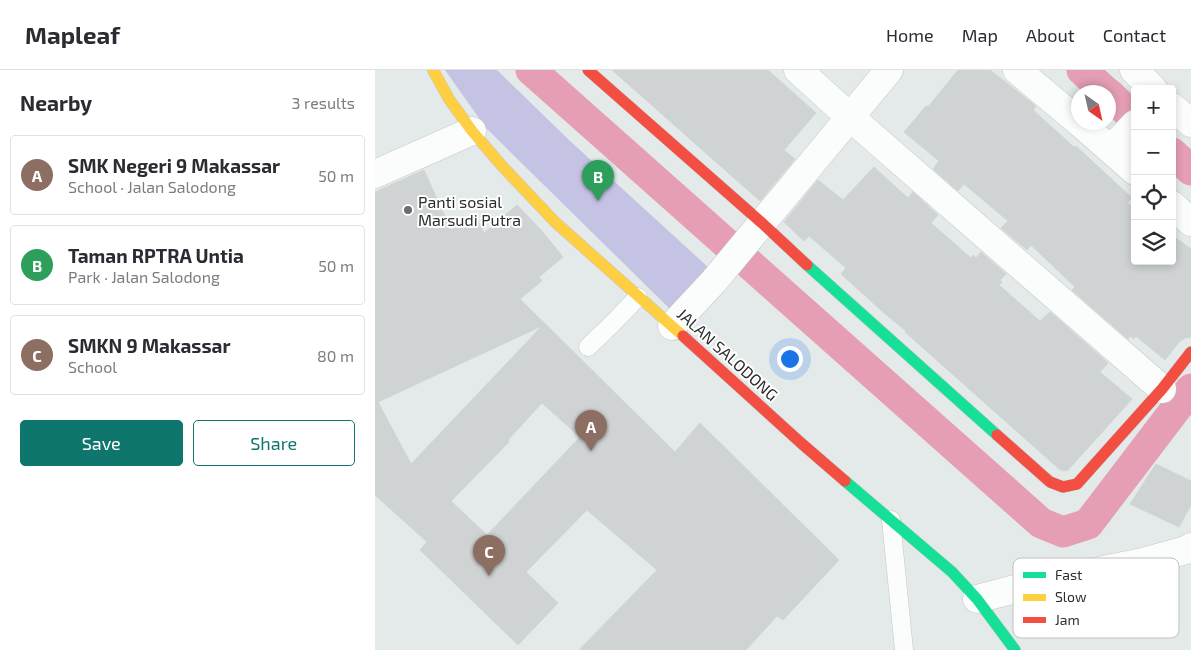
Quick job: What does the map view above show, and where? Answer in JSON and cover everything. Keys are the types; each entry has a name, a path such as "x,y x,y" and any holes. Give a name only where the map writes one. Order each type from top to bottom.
{"street":[{"name":"JALAN SALODONG","path":"433,70 449,99 472,131 503,168 555,222 794,436 952,572 977,599 1015,650"},
{"path":"588,70 758,229 805,263 1005,443 1050,482 1059,487 1077,484 1162,389 1191,352"},
{"path":"798,70 1162,389"},
{"path":"672,326 714,281 889,70"},
{"path":"1017,70 1071,115"},
{"path":"1134,70 1149,85"},
{"path":"1176,110 1191,122"},
{"path":"1111,149 1131,128"},
{"path":"1088,130 1131,167"},
{"path":"375,174 472,131"},
{"path":"1176,209 1191,222"},
{"path":"1157,558 1191,547"},
{"path":"977,599 1013,590"}],"lane":[{"path":"588,347 638,297"},
{"path":"891,520 904,650"}],"shaded area":[{"path":"445,70 497,70 569,140 709,268 671,310 486,128"}],"building":[{"path":"612,70 768,70 816,113 784,150 795,159 760,201"},
{"path":"958,70 990,70 1036,106 1033,110 1074,147 1076,146 1131,197 1127,203 1131,206 1131,265 1176,265 1176,238 1191,249 1191,337 1179,342 1165,360 1136,336 1134,339 1130,336 1128,339 1072,290 1075,287 1031,245 1027,250 1001,228 1008,221 964,184 958,191 933,169 939,161 904,132 926,106 928,107"},
{"path":"874,167 908,198 913,192 938,215 931,223 971,258 973,255 976,258 981,252 1006,274 1000,280 1002,282 999,285 1040,321 1050,312 1108,363 1100,372 1132,399 1068,470 1059,469 841,274 846,268 809,236 804,241 784,222 818,180 843,200"},
{"path":"424,170 451,230 476,217 484,233 517,205 563,257 539,277 542,281 520,299 675,452 700,423 839,560 783,620 777,616 746,650 579,650 657,570 587,510 526,572 558,603 518,645 420,550 427,542 375,495 375,192","holes":["542,326 411,464 378,402","542,403 580,437 487,535 451,501 509,442 508,440"]},
{"path":"1156,464 1191,481 1191,505 1179,527 1130,504"}],"waterway":[{"path":"531,70 1041,523 1063,532 1088,524 1191,389"},
{"path":"1082,70 1098,85"},
{"path":"1116,101 1131,115"},
{"path":"1176,157 1191,170"}],"traffic: fast":[{"path":"807,265 997,435"},
{"path":"845,481 952,572 977,599 1015,650"}],"traffic: slow":[{"path":"433,70 449,99 472,131 503,167 555,222 683,336"}],"traffic: jam":[{"path":"588,70 807,265"},
{"path":"683,336 845,481"},
{"path":"997,435 1050,482 1063,487 1077,484 1162,389 1191,352"}],"place":[{"name":"Taman RPTRA Untia","path":"598,201"},
{"name":"Panti sosial Marsudi Putra","path":"408,210"},
{"name":"SMK Negeri 9 Makassar","path":"591,451"},
{"name":"SMKN 9 Makassar","path":"489,576"}]}
